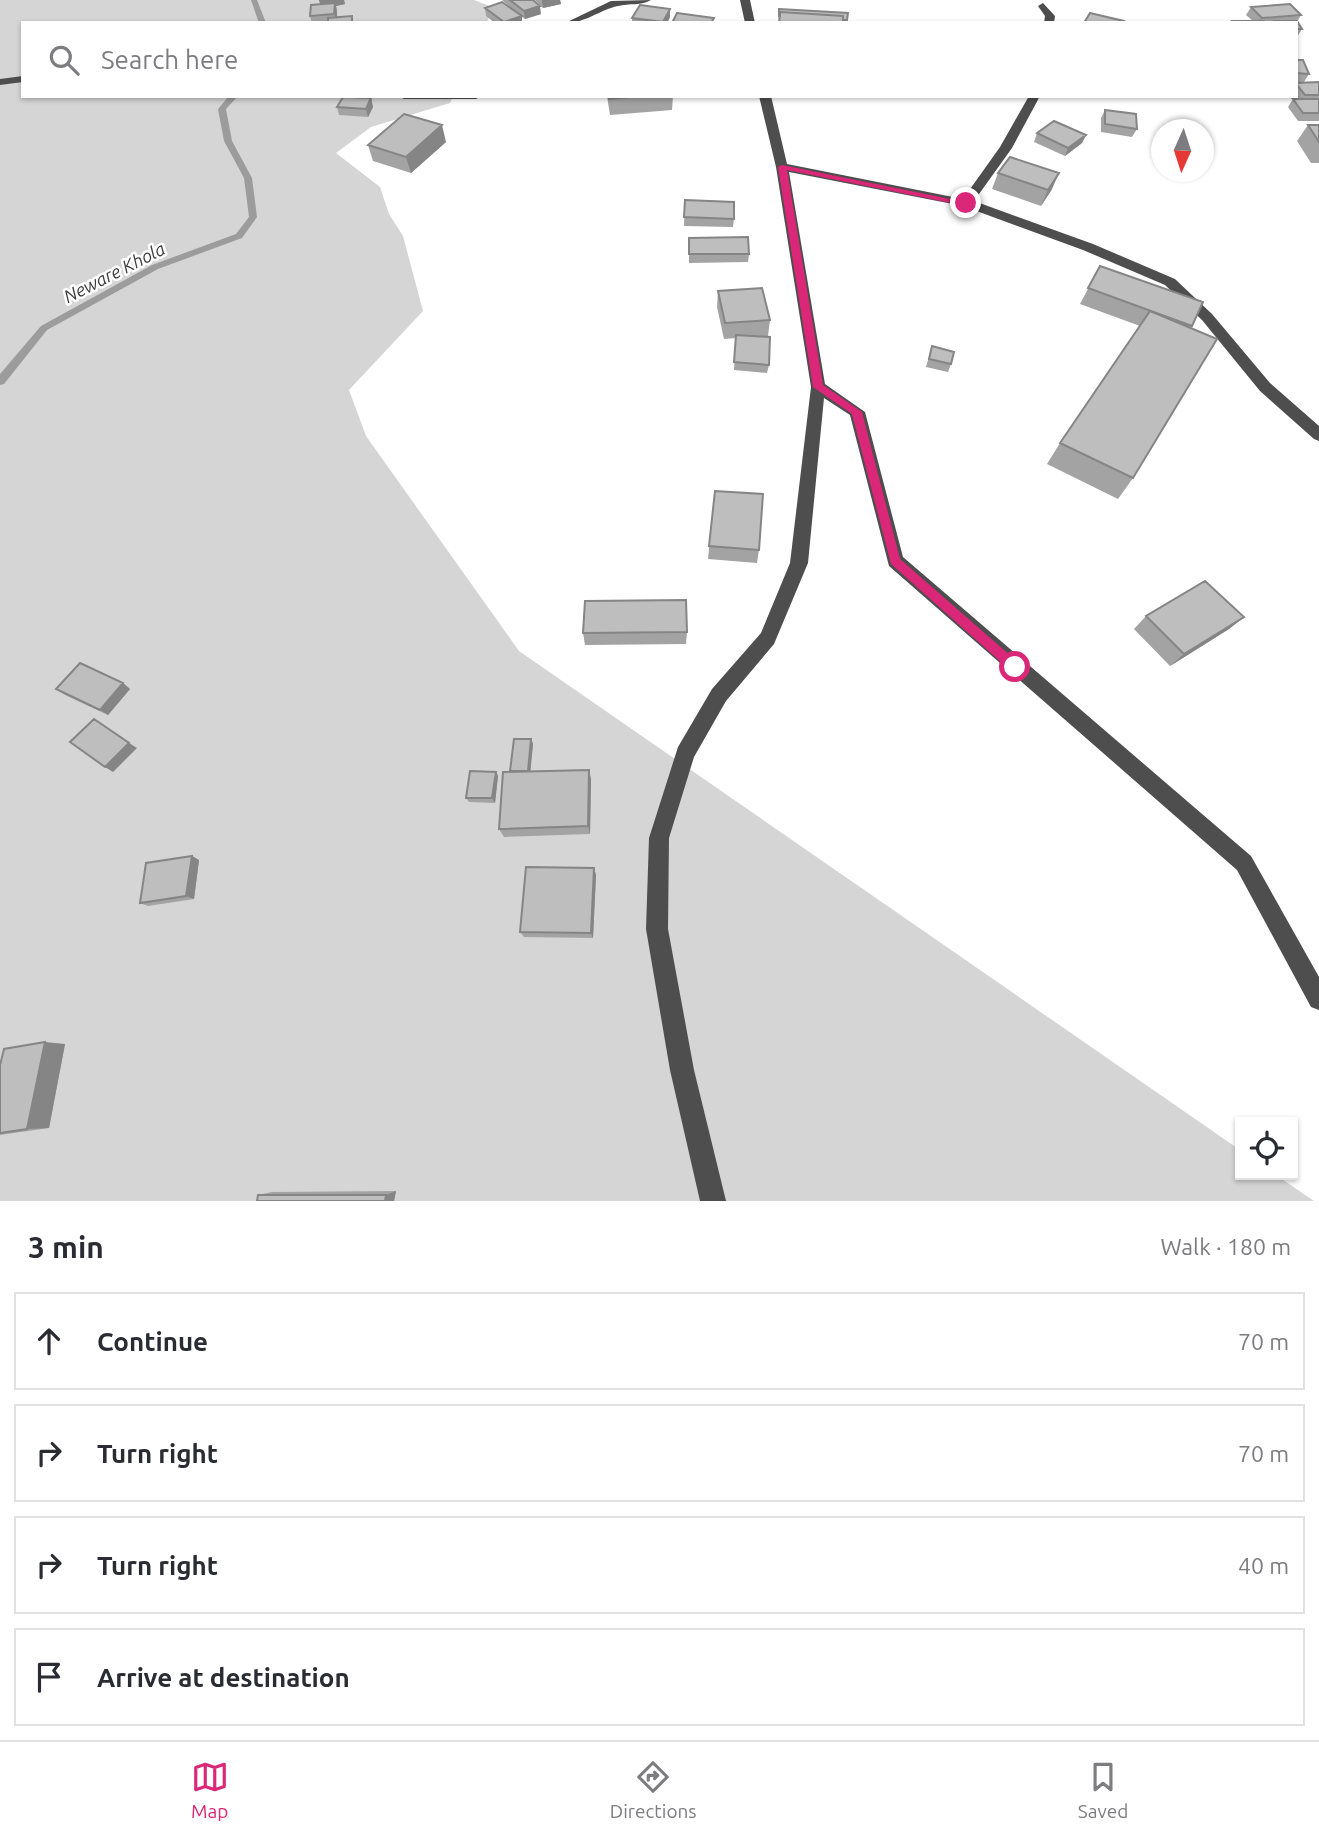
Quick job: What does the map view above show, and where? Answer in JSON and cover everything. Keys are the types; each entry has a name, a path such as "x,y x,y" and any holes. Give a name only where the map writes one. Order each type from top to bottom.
{"street":[{"path":"574,21 614,2 646,0"},
{"path":"745,0 750,21"},
{"path":"1043,6 1050,16 1049,21"},
{"path":"0,82 21,79"},
{"path":"713,1201 682,1070 657,929 659,838 685,754 719,695 768,638 799,563 818,387 782,167 765,98"},
{"path":"966,203 1006,149 1034,98"},
{"path":"782,167 966,203 1088,247 1170,282 1207,317 1265,387 1319,435"},
{"path":"818,387 857,412 895,561 1244,863 1319,999"}],"shaded area":[{"path":"0,0 474,0 495,8 487,21 21,21 21,98 452,98 450,103 371,127 336,153 380,187 389,214 403,236 423,311 349,390 366,436 519,651 1235,1147 1235,1180 1283,1180 1314,1201 0,1201"}],"building":[{"path":"510,0 533,0 540,6 524,11"},
{"path":"502,2 522,16 503,21 485,8"},
{"path":"335,3 334,14 310,16 311,5"},
{"path":"1290,4 1301,15 1262,18 1251,7"},
{"path":"640,5 670,9 664,21 632,18"},
{"path":"779,9 848,13 847,20 843,20 843,16 780,12 779,16"},
{"path":"780,12 843,16 843,21 779,21"},
{"path":"677,13 714,18 712,21 673,21"},
{"path":"1090,13 1124,21 1085,21"},
{"path":"352,16 352,21 328,21 328,18"},
{"path":"1298,60 1303,60 1309,74 1298,73"},
{"path":"1319,82 1319,95 1305,95 1298,83"},
{"path":"342,98 371,98 366,109 337,107"},
{"path":"1293,99 1319,99 1319,113 1303,113"},
{"path":"1105,110 1136,114 1137,129 1105,124"},
{"path":"404,114 442,125 406,157 368,145"},
{"path":"1054,121 1086,135 1068,148 1037,133"},
{"path":"1308,125 1319,125 1319,142"},
{"path":"1010,157 1059,173 1048,190 998,173"},
{"path":"685,200 734,202 734,219 684,217"},
{"path":"748,237 749,254 689,254 689,238"},
{"path":"1100,266 1203,302 1192,326 1088,288"},
{"path":"762,288 770,320 725,323 718,291"},
{"path":"1150,311 1217,339 1133,478 1060,443"},
{"path":"736,335 770,337 769,365 734,362"},
{"path":"932,346 954,352 951,364 929,359"},
{"path":"715,491 763,494 759,550 709,546"},
{"path":"1205,581 1244,617 1184,654 1146,616"},
{"path":"686,600 687,632 583,633 585,601"},
{"path":"80,663 123,683 100,710 56,689"},
{"path":"94,719 129,743 105,767 70,742"},
{"path":"514,739 531,739 528,771 510,771"},
{"path":"589,770 588,826 499,829 503,772"},
{"path":"470,771 496,772 492,798 466,798"},
{"path":"192,856 186,896 140,903 146,863"},
{"path":"526,867 594,868 591,933 520,932"},
{"path":"45,1042 27,1129 0,1133 0,1065 4,1049"},
{"path":"258,1195 386,1195 385,1201 257,1201"}],"waterway":[{"name":"Neware Khola","path":"254,0 262,21"},
{"name":"Neware Khola","path":"0,381 44,328 155,267 239,236 253,217 248,178 228,141 222,109 232,98"}],"route":[{"path":"966,203 782,167 818,387 857,412 895,561 1015,667"}]}
